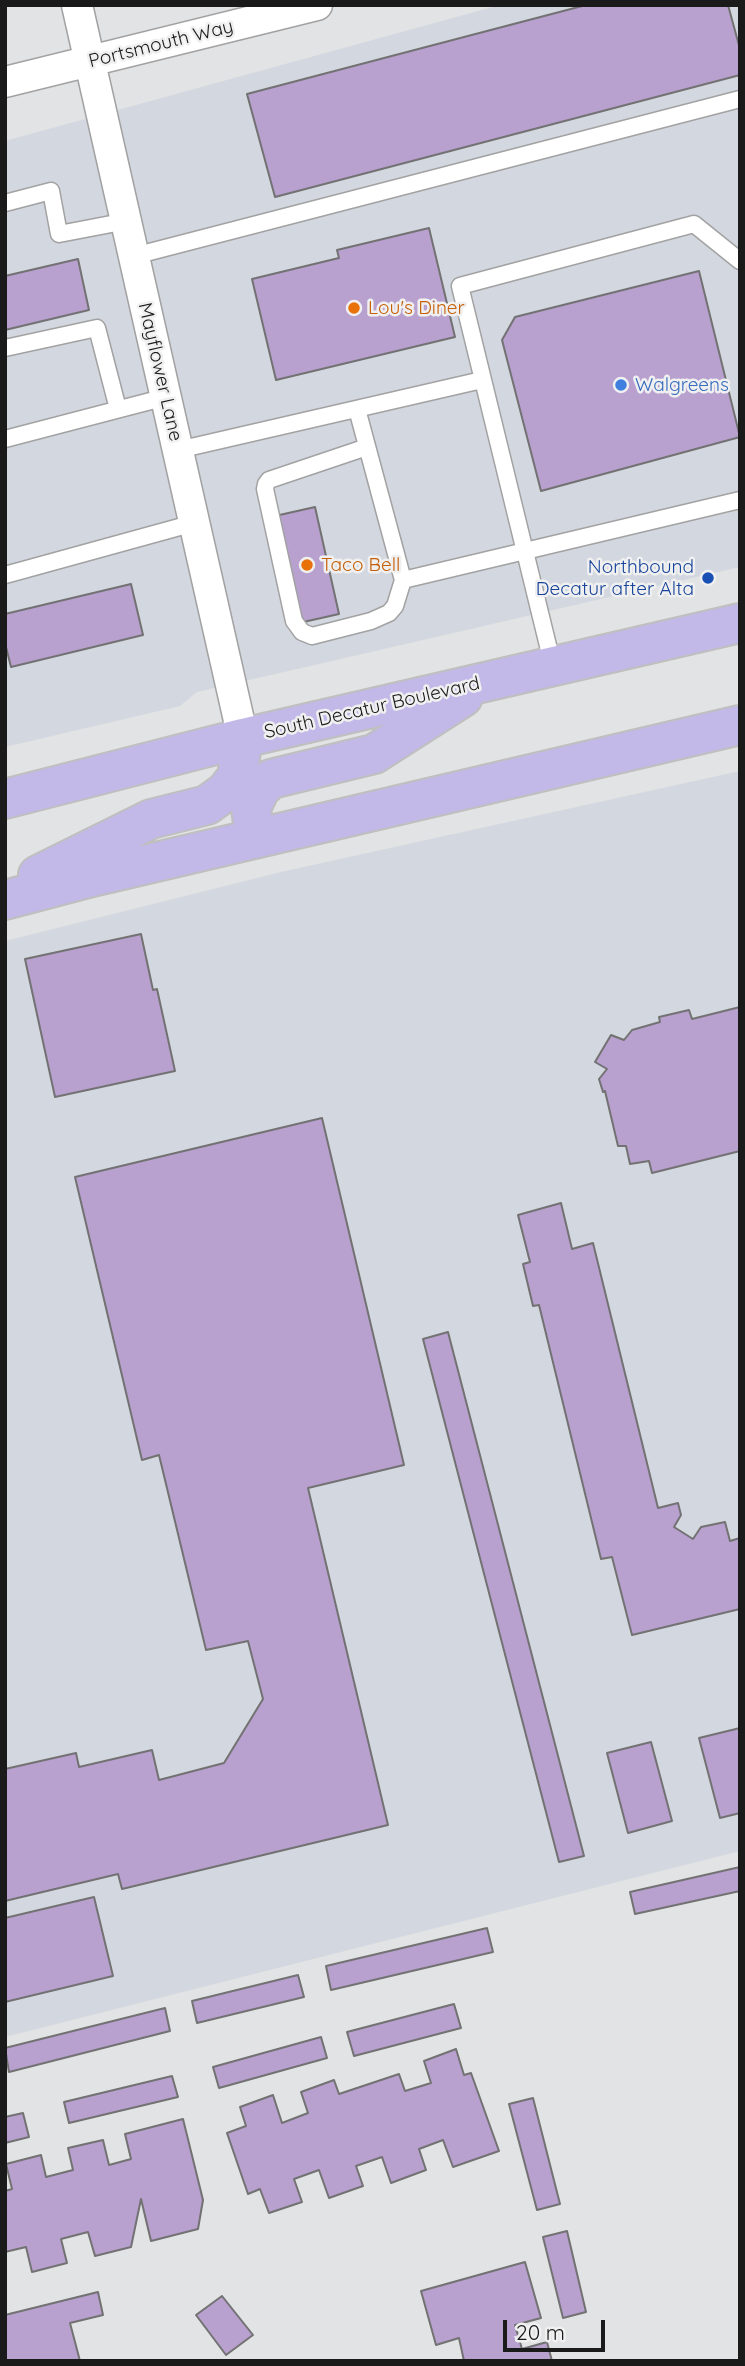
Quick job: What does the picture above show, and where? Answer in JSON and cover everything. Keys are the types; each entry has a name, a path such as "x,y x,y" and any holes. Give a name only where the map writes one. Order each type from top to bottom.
{"main road":[{"name":"South Decatur Boulevard","path":"5,799 243,738 740,623"},
{"path":"255,839 251,808 260,789 271,779 374,754 488,681"},
{"path":"5,900 92,877 740,725"},
{"path":"5,892 151,818 207,805 225,792 237,777 243,738"}],"street":[{"name":"Mayflower Lane","path":"77,5 243,738"},
{"name":"Portsmouth Way","path":"5,82 317,5"}],"lane":[{"path":"134,257 740,99"},
{"path":"5,203 51,191 59,234 127,221"},
{"path":"553,666 460,286 694,224 740,261"},
{"path":"5,348 97,328 118,409"},
{"path":"178,450 482,380"},
{"path":"5,439 166,397"},
{"path":"357,409 367,447 402,580 395,606 389,612 370,621 312,636 302,632 294,621 266,484 269,480 367,447"},
{"path":"402,580 740,500"},
{"path":"5,575 194,523"}],"shaded area":[{"path":"500,5 740,5 740,567 197,692 180,706 5,747 5,141"},
{"path":"740,771 740,1851 5,2037 5,941 281,872"}],"building":[{"path":"586,5 728,5 740,49 740,75 275,197 247,94"},
{"name":"Lou's Diner","path":"429,228 455,337 276,380 252,279 339,258 337,250"},
{"path":"78,259 89,310 5,330 5,276"},
{"name":"Walgreens","path":"699,271 740,437 541,491 502,340 515,317"},
{"name":"Taco Bell","path":"315,507 339,614 299,623 275,516"},
{"path":"131,584 143,635 11,667 5,643 5,614"},
{"path":"141,934 153,990 157,989 175,1071 55,1097 25,959"},
{"path":"740,1007 740,1151 652,1173 649,1161 630,1164 626,1146 618,1146 605,1091 603,1092 599,1079 607,1069 595,1062 611,1035 624,1040 632,1030 660,1022 659,1017 689,1010 692,1019"},
{"path":"322,1118 404,1465 308,1488 388,1825 122,1889 118,1874 5,1901 5,1769 76,1753 79,1767 152,1750 159,1780 224,1763 263,1699 248,1641 206,1650 159,1455 142,1460 75,1177"},
{"path":"561,1203 572,1249 593,1243 658,1508 678,1503 681,1515 674,1527 693,1539 701,1527 725,1522 730,1541 740,1538 740,1609 632,1635 612,1557 601,1559 539,1305 533,1306 523,1264 530,1262 518,1215"},
{"path":"448,1332 584,1856 559,1862 423,1339"},
{"path":"740,1728 740,1813 720,1818 699,1738"},
{"path":"651,1742 672,1821 628,1833 607,1753"},
{"path":"740,1867 740,1891 635,1914 630,1892"},
{"path":"94,1897 113,1976 5,2002 5,1918"},
{"path":"487,1928 493,1952 331,1990 326,1966"},
{"path":"298,1975 304,1997 197,2023 192,2001"},
{"path":"454,2004 461,2028 354,2056 347,2032"},
{"path":"165,2008 170,2031 9,2072 5,2048"},
{"path":"321,2037 327,2058 219,2088 213,2067"},
{"path":"456,2049 464,2075 471,2073 499,2151 453,2167 443,2140 419,2149 426,2170 391,2183 382,2157 356,2166 363,2186 329,2198 319,2170 294,2179 302,2202 269,2213 260,2189 248,2194 227,2133 246,2126 240,2107 273,2095 282,2123 308,2113 301,2092 334,2080 339,2094 399,2074 405,2091 431,2083 424,2061"},
{"path":"172,2076 178,2097 69,2123 64,2102"},
{"path":"533,2098 560,2204 537,2210 509,2104"},
{"path":"23,2113 29,2137 5,2143 5,2117"},
{"path":"183,2119 203,2200 198,2229 151,2241 141,2199 131,2247 95,2256 88,2232 61,2239 67,2263 32,2272 26,2247 5,2252 5,2191 12,2189 6,2164 41,2155 46,2177 73,2170 68,2148 103,2140 109,2165 131,2159 125,2134"},
{"path":"567,2231 586,2312 563,2318 543,2237"},
{"path":"525,2262 541,2318 515,2325 522,2349 547,2342 552,2361 464,2361 459,2338 436,2345 421,2291"},
{"path":"98,2292 103,2315 70,2323 80,2361 5,2361 5,2315"},
{"path":"222,2296 253,2335 226,2355 196,2315"}],"place":[{"name":"Lou's Diner","path":"354,308"},
{"name":"Walgreens","path":"621,385"},
{"name":"Taco Bell","path":"307,565"},
{"name":"Northbound Decatur after Alta","path":"708,578"}]}
